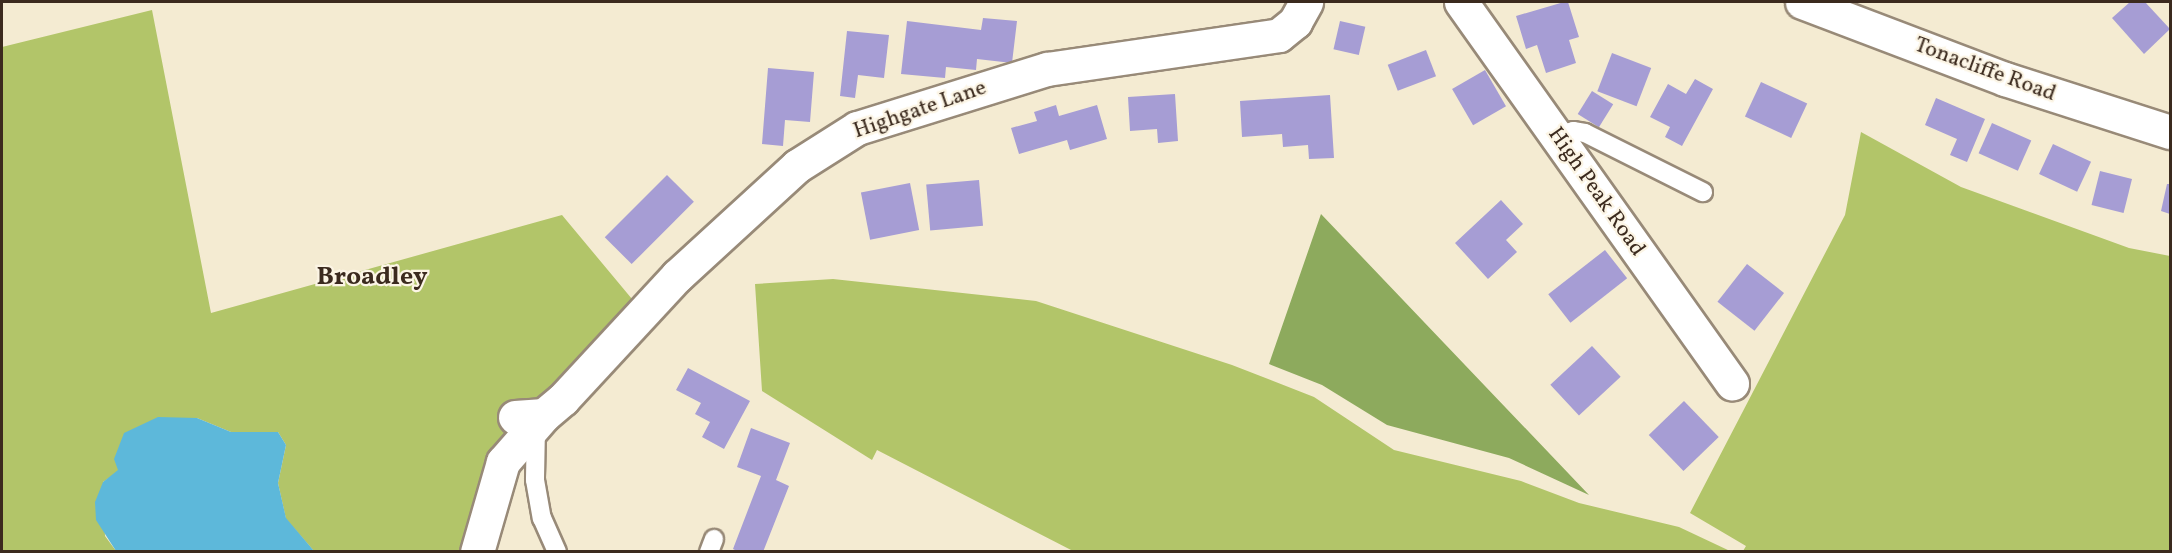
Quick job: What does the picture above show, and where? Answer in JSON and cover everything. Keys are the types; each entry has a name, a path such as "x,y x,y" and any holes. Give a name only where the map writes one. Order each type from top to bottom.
{"street":[{"name":"Highgate Lane","path":"477,552 503,462 532,418 563,399 677,276 788,174 857,128 1047,69 1279,35 1295,22 1306,2"},
{"name":"High Peak Road","path":"1461,2 1732,383"},
{"name":"Tonacliffe Road","path":"1802,2 2005,79 2170,132"}],"lane":[{"path":"1556,136 1573,131 1585,133 1703,192"},
{"path":"532,418 535,480 542,518 557,552"}],"green space":[{"path":"152,10 211,313 562,215 637,305 504,434 465,551 314,551 286,519 278,483 286,445 278,432 231,432 197,418 103,482 105,536 116,551 2,551 2,47"},
{"path":"1861,132 1961,187 2129,248 2170,256 2170,551 1743,551 1746,546 1690,513 1845,215"},
{"path":"1321,214 1589,495 1509,458 1387,425 1322,385 1269,364"},
{"path":"833,279 1036,301 1232,365 1314,397 1394,450 1521,481 1579,503 1679,527 1730,551 1073,551 877,450 872,460 762,391 755,284"}],"water":[{"path":"158,417 197,418 231,432 278,432 286,445 278,483 286,518 314,551 116,551 96,520 95,502 103,482 118,470 114,459 124,433"}],"building":[{"path":"1568,2 1579,37 1569,40 1576,63 1546,73 1537,45 1526,49 1516,16"},
{"path":"2130,2 2145,2 2170,29 2144,54 2112,18"},
{"path":"983,18 1017,21 1012,63 977,59 976,70 946,67 945,78 901,74 907,21 981,30"},
{"path":"1340,21 1365,27 1359,55 1333,49"},
{"path":"847,31 889,35 884,78 858,75 855,98 840,96"},
{"path":"1426,50 1436,76 1398,91 1388,65"},
{"path":"1612,53 1651,68 1637,106 1597,91"},
{"path":"768,68 814,72 810,122 785,120 783,146 762,144"},
{"path":"1485,70 1506,106 1473,125 1452,89"},
{"path":"1695,79 1713,89 1682,146 1665,137 1670,127 1650,117 1668,84 1686,94"},
{"path":"1761,82 1807,104 1791,138 1745,116"},
{"path":"1592,91 1613,104 1599,127 1578,114"},
{"path":"1175,94 1178,141 1158,143 1157,129 1130,131 1128,97"},
{"path":"1330,95 1334,158 1309,159 1308,145 1283,147 1282,134 1242,137 1240,101"},
{"path":"1936,98 1985,119 1967,162 1950,155 1957,139 1925,125"},
{"path":"1056,105 1059,116 1097,105 1107,139 1070,150 1067,140 1019,154 1011,128 1037,121 1034,112"},
{"path":"1992,123 2031,140 2018,171 1979,153"},
{"path":"2053,144 2091,162 2077,192 2039,174"},
{"path":"2100,171 2132,179 2124,213 2092,205"},
{"path":"667,175 694,202 632,264 605,237"},
{"path":"979,180 983,226 930,230 926,185"},
{"path":"910,183 919,230 870,240 861,193"},
{"path":"2167,184 2170,184 2170,214 2161,211"},
{"path":"1501,200 1523,224 1506,240 1517,252 1488,279 1455,243"},
{"path":"1605,250 1627,278 1570,323 1548,294"},
{"path":"1747,264 1784,293 1754,331 1717,302"},
{"path":"1592,346 1621,377 1579,416 1550,385"},
{"path":"688,368 750,401 724,449 702,437 710,422 695,414 701,403 676,390"},
{"path":"1684,401 1719,437 1683,471 1649,435"},
{"path":"751,428 790,443 776,480 789,486 763,552 739,552 733,549 761,476 737,467"}],"district":[{"name":"Broadley","path":"372,278"}]}
